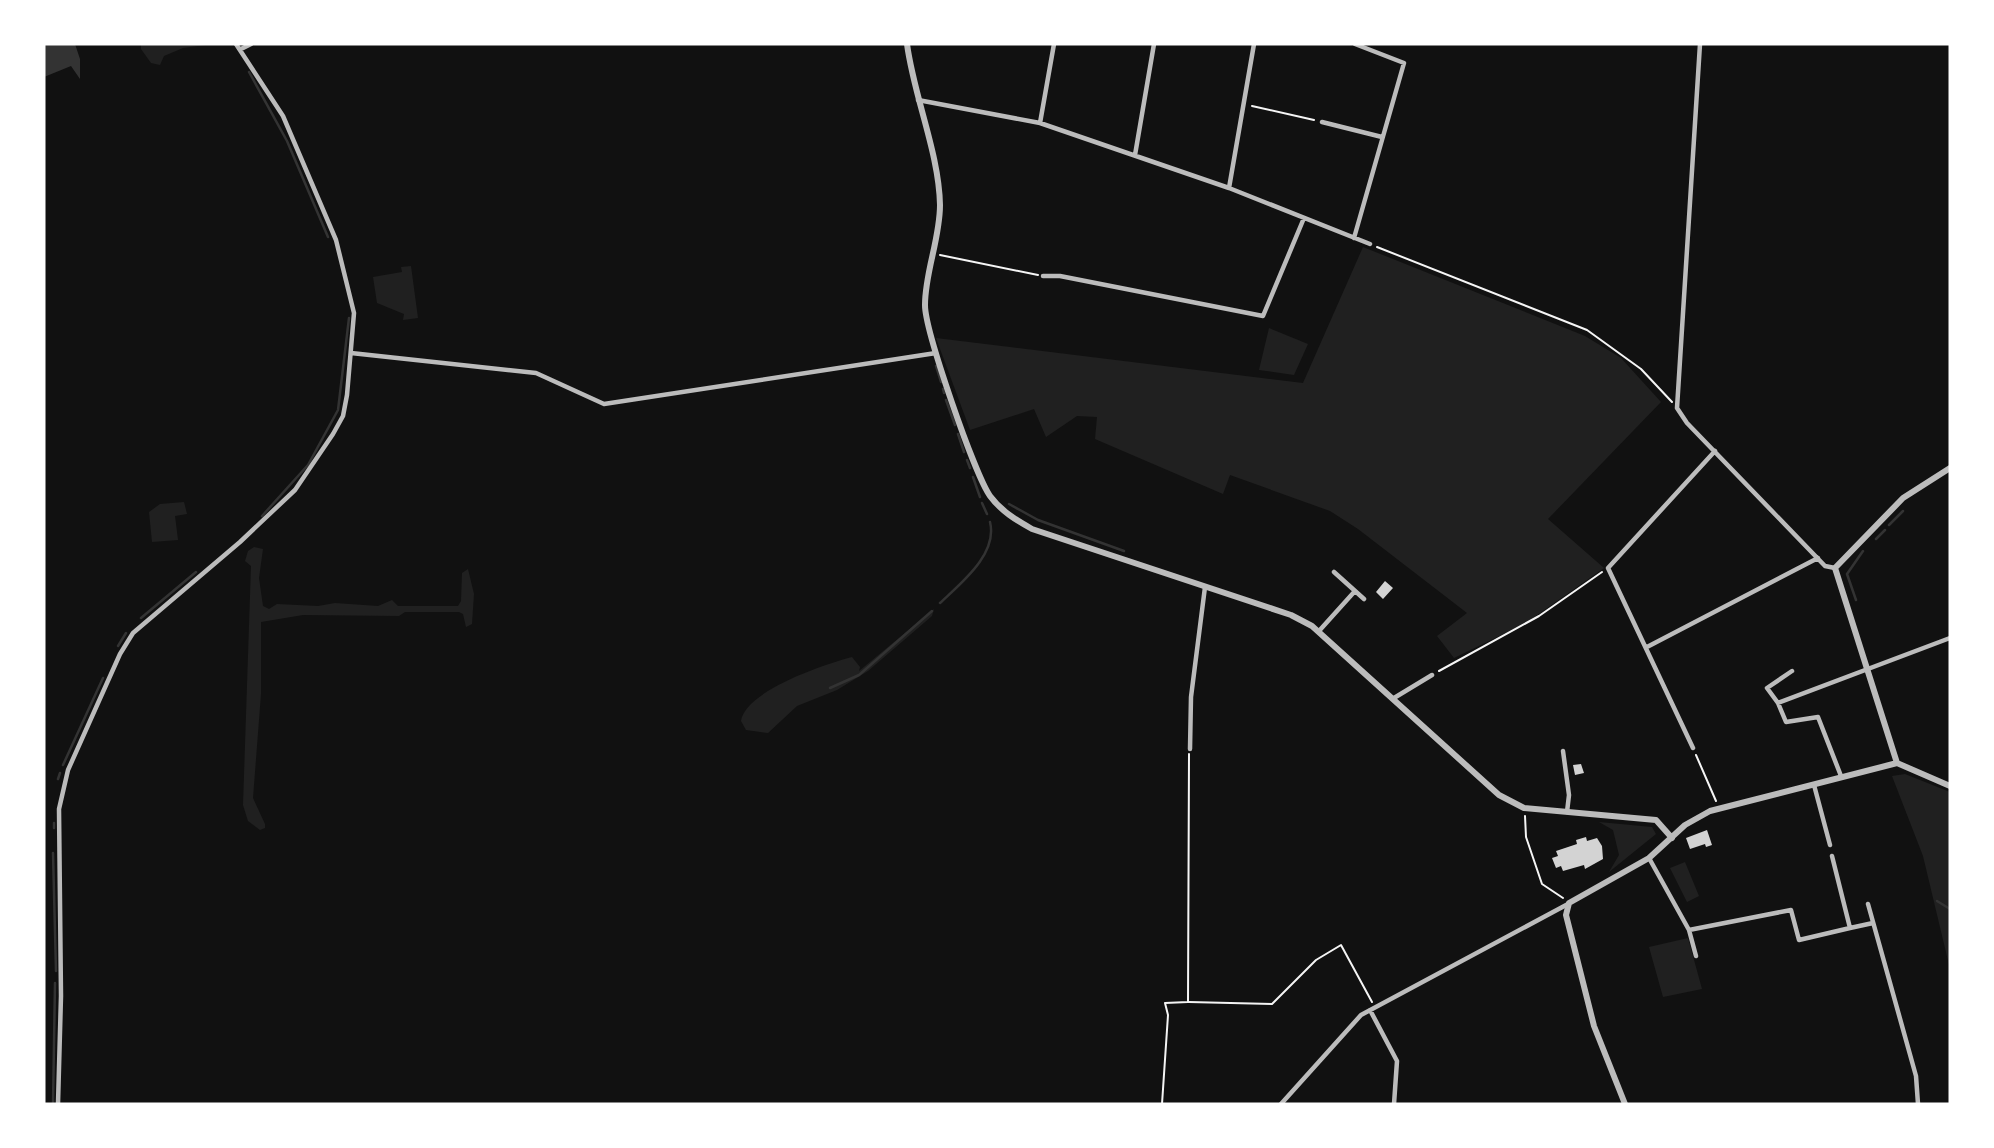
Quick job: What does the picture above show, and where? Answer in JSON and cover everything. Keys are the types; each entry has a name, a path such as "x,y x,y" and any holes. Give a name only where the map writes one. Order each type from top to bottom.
{"street":[{"path":"58,1104 61,996 59,809 68,770 120,654 133,633 256,528 295,490 319,459 343,416 354,313 336,240 283,117 236,44"},
{"path":"241,49 251,44"},
{"path":"907,44 917,100 935,167 940,206 925,307 936,353 981,481 1001,509 1032,529 1291,615 1319,631 1499,795 1524,808 1656,820 1672,838"},
{"path":"1040,123 1054,44"},
{"path":"1135,155 1154,44"},
{"path":"1229,188 1254,44"},
{"path":"1354,238 1404,63 1355,44"},
{"path":"1700,44 1677,408 1825,566 1835,568"},
{"path":"917,100 1040,123 1229,188 1370,244"},
{"path":"1322,122 1382,137"},
{"path":"1043,276 1060,276 1258,317 1266,312 1304,218"},
{"path":"351,353 536,373 604,404 936,353"},
{"path":"1693,748 1608,568 1715,451"},
{"path":"1835,568 1903,498 1950,468"},
{"path":"1647,647 1818,558"},
{"path":"1835,568 1898,763"},
{"path":"1334,572 1364,599"},
{"path":"1190,749 1191,697 1205,586"},
{"path":"1319,631 1355,591"},
{"path":"1940,640 1950,632"},
{"path":"1778,703 1950,638"},
{"path":"1792,671 1767,688 1778,703 1786,722 1818,717 1841,776"},
{"path":"1394,698 1408,687 1432,675"},
{"path":"1563,751 1569,795 1567,813"},
{"path":"1280,1104 1351,1023 1372,1008 1553,911 1562,910 1569,903 1649,858 1685,825 1718,809 1898,763 1950,786"},
{"path":"1814,783 1830,845"},
{"path":"1832,856 1850,928"},
{"path":"1649,858 1689,930 1696,956"},
{"path":"1569,903 1566,915 1594,1026 1625,1104"},
{"path":"1868,904 1916,1076 1918,1104"},
{"path":"1689,930 1791,910 1799,940 1873,923"},
{"path":"1372,1008 1397,1061 1394,1104"}],"path":[{"path":"1244,104 1322,122"},
{"path":"1370,244 1587,330 1641,369 1677,408"},
{"path":"932,254 1043,276"},
{"path":"1432,675 1539,616 1608,568"},
{"path":"1693,748 1714,791 1718,809"},
{"path":"1188,1002 1187,762 1190,749"},
{"path":"1524,808 1526,837 1542,884 1569,903"},
{"path":"1162,1104 1168,1016 1166,1003 1272,1004 1316,960 1341,946 1372,1008"}],"shaded area":[{"path":"75,44 80,59 80,79 71,66 44,77 44,45"},
{"path":"141,44 213,44 183,48 164,56 160,65 151,63 141,49"},
{"path":"1363,247 1585,336 1621,358 1661,402 1548,519 1604,568 1526,623 1454,658 1437,636 1467,613 1358,529 1330,511 1230,475 1223,494 1095,439 1097,417 1077,416 1046,437 1034,409 970,430 936,338 1303,383"},
{"path":"411,266 418,318 403,320 404,314 377,303 373,277 402,272 401,267"},
{"path":"1269,328 1308,344 1294,375 1259,370"},
{"path":"184,502 187,514 175,516 178,540 152,542 149,512 160,504"},
{"path":"254,547 263,549 259,578 263,606 269,609 277,604 318,606 335,603 378,606 392,600 398,606 458,606 461,601 462,573 468,569 474,594 472,624 466,627 463,614 459,612 405,612 399,616 303,615 261,622 261,694 253,798 265,824 265,828 260,830 248,821 243,805 251,566 245,561 248,551"},
{"path":"934,609 932,616 868,671 837,690 797,706 768,733 746,730 741,721 746,710 771,689 806,672 852,657 860,667 859,671"},
{"path":"1905,774 1950,792 1950,969 1923,856 1892,776"},
{"path":"1599,822 1652,827 1656,834 1609,872 1619,855 1613,830"},
{"path":"1685,862 1699,896 1687,902 1670,868"},
{"path":"1688,938 1702,989 1663,997 1649,947"}],"building":[{"path":"1385,581 1393,588 1383,599 1376,592"},
{"path":"1581,764 1584,773 1575,775 1573,765"},
{"path":"1707,830 1712,845 1706,847 1705,844 1690,849 1686,838"},
{"path":"1586,837 1587,841 1597,838 1602,846 1603,859 1585,869 1584,865 1563,871 1561,866 1556,868 1552,858 1558,856 1556,851 1577,844 1576,840"}],"waterway":[{"path":"249,72 287,141 328,237"},
{"path":"262,516 308,465 338,410 349,318"},
{"path":"936,366 941,382"},
{"path":"943,389 944,393"},
{"path":"946,400 955,425"},
{"path":"958,434 964,452"},
{"path":"967,460 970,468"},
{"path":"973,477 980,497"},
{"path":"982,503 987,514"},
{"path":"1009,504 1038,520 1124,551"},
{"path":"1889,525 1903,511"},
{"path":"940,603 967,577 983,556 989,545 990,522"},
{"path":"1876,539 1885,530"},
{"path":"1856,600 1847,574 1863,551"},
{"path":"141,618 196,572"},
{"path":"830,688 859,675 932,611"},
{"path":"118,646 126,633"},
{"path":"63,765 103,678"},
{"path":"58,779 60,773"},
{"path":"54,823 54,828"},
{"path":"53,853 56,971"},
{"path":"1937,901 1950,909"},
{"path":"53,1104 55,983"}]}
